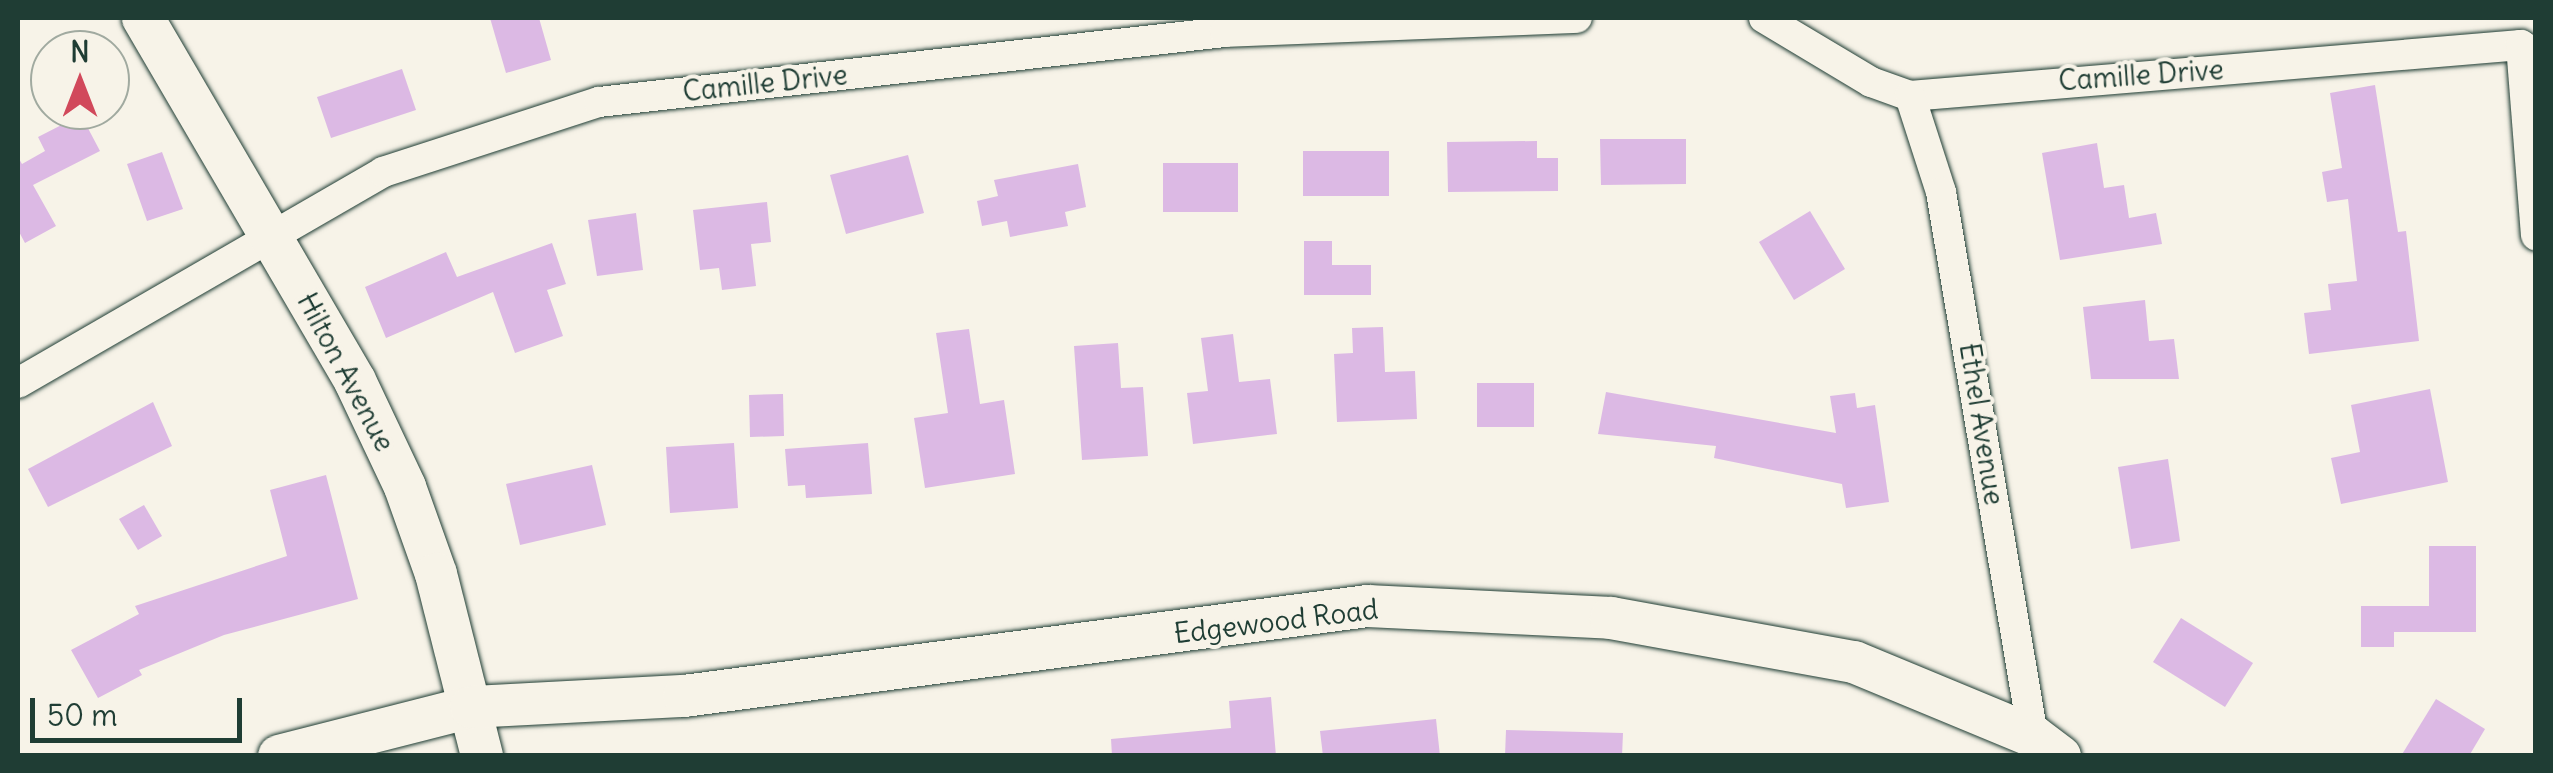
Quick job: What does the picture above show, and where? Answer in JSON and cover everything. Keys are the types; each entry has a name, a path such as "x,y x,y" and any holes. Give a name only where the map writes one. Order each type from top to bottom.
{"street":[{"name":"Hilton Avenue","path":"143,18 355,381 405,487 482,756"},
{"name":"Camille Drive","path":"18,383 383,172 599,102 1225,32 1578,18"},
{"name":"Camille Drive","path":"1764,18 1870,82 1910,96 2528,50"},
{"path":"2528,50 2536,235"},
{"name":"Ethel Avenue","path":"1910,96 1941,192 2043,749"},
{"name":"Edgewood Road","path":"278,756 471,707 684,696 1368,606 1611,618 1854,662 2043,749"}],"building":[{"path":"490,18 539,18 551,60 506,73"},
{"path":"402,69 416,110 331,138 317,97"},
{"path":"2375,85 2398,232 2406,231 2419,341 2309,354 2304,313 2331,310 2328,284 2357,281 2348,199 2327,202 2322,172 2342,168 2330,93"},
{"path":"52,130 89,130 100,151 33,185 56,226 25,243 18,230 18,157 22,164 45,151 38,137"},
{"path":"1600,139 1686,139 1686,184 1601,185"},
{"path":"1537,141 1537,158 1558,158 1558,191 1448,192 1447,142"},
{"path":"2097,143 2104,188 2124,185 2129,218 2156,213 2162,244 2060,260 2042,153"},
{"path":"1303,151 1389,151 1389,196 1303,196"},
{"path":"162,152 183,209 147,221 127,164"},
{"path":"908,155 924,213 846,234 830,175"},
{"path":"1163,163 1238,163 1238,212 1163,212"},
{"path":"1078,164 1086,207 1065,212 1068,226 1010,237 1007,221 982,226 977,201 998,196 994,180"},
{"path":"767,202 771,242 751,244 756,286 722,290 719,268 700,270 693,210"},
{"path":"1810,211 1845,269 1794,300 1759,242"},
{"path":"636,213 643,270 597,276 588,220"},
{"path":"1304,241 1332,241 1332,265 1371,265 1371,295 1304,295"},
{"path":"552,243 566,284 547,290 563,336 515,353 493,292 386,338 365,287 446,252 457,277"},
{"path":"2145,300 2149,341 2174,339 2179,379 2091,379 2083,307"},
{"path":"1383,327 1385,372 1415,371 1417,419 1337,422 1334,354 1353,353 1352,328"},
{"path":"969,329 980,404 1004,400 1015,474 925,488 914,418 948,413 936,333"},
{"path":"1233,334 1239,382 1270,379 1277,434 1193,444 1187,393 1208,391 1201,338"},
{"path":"1118,343 1121,388 1143,387 1148,456 1082,460 1074,346"},
{"path":"1477,383 1534,383 1534,427 1477,427"},
{"path":"2430,389 2448,482 2341,504 2331,458 2360,452 2351,405"},
{"path":"1606,392 1836,433 1830,396 1855,393 1857,408 1875,405 1889,502 1846,508 1842,484 1714,458 1716,446 1598,434"},
{"path":"783,394 784,436 750,437 749,395"},
{"path":"153,402 172,446 48,507 28,469"},
{"path":"734,443 738,508 670,513 666,447"},
{"path":"868,443 872,494 806,498 805,485 788,486 785,449"},
{"path":"2168,459 2180,541 2131,549 2118,467"},
{"path":"592,465 606,525 520,545 506,484"},
{"path":"326,475 358,599 224,635 139,670 142,675 98,698 71,650 139,614 135,606 287,556 270,490"},
{"path":"144,505 162,536 138,550 119,519"},
{"path":"2429,546 2476,546 2476,632 2394,632 2394,647 2361,647 2361,606 2429,606"},
{"path":"2181,618 2253,663 2225,707 2153,662"},
{"path":"1271,697 1276,756 1112,756 1111,739 1231,728 1229,701"},
{"path":"2436,699 2485,729 2469,756 2401,756"},
{"path":"1436,719 1440,756 1323,756 1320,731"},
{"path":"1506,730 1623,733 1622,756 1505,756"}]}
